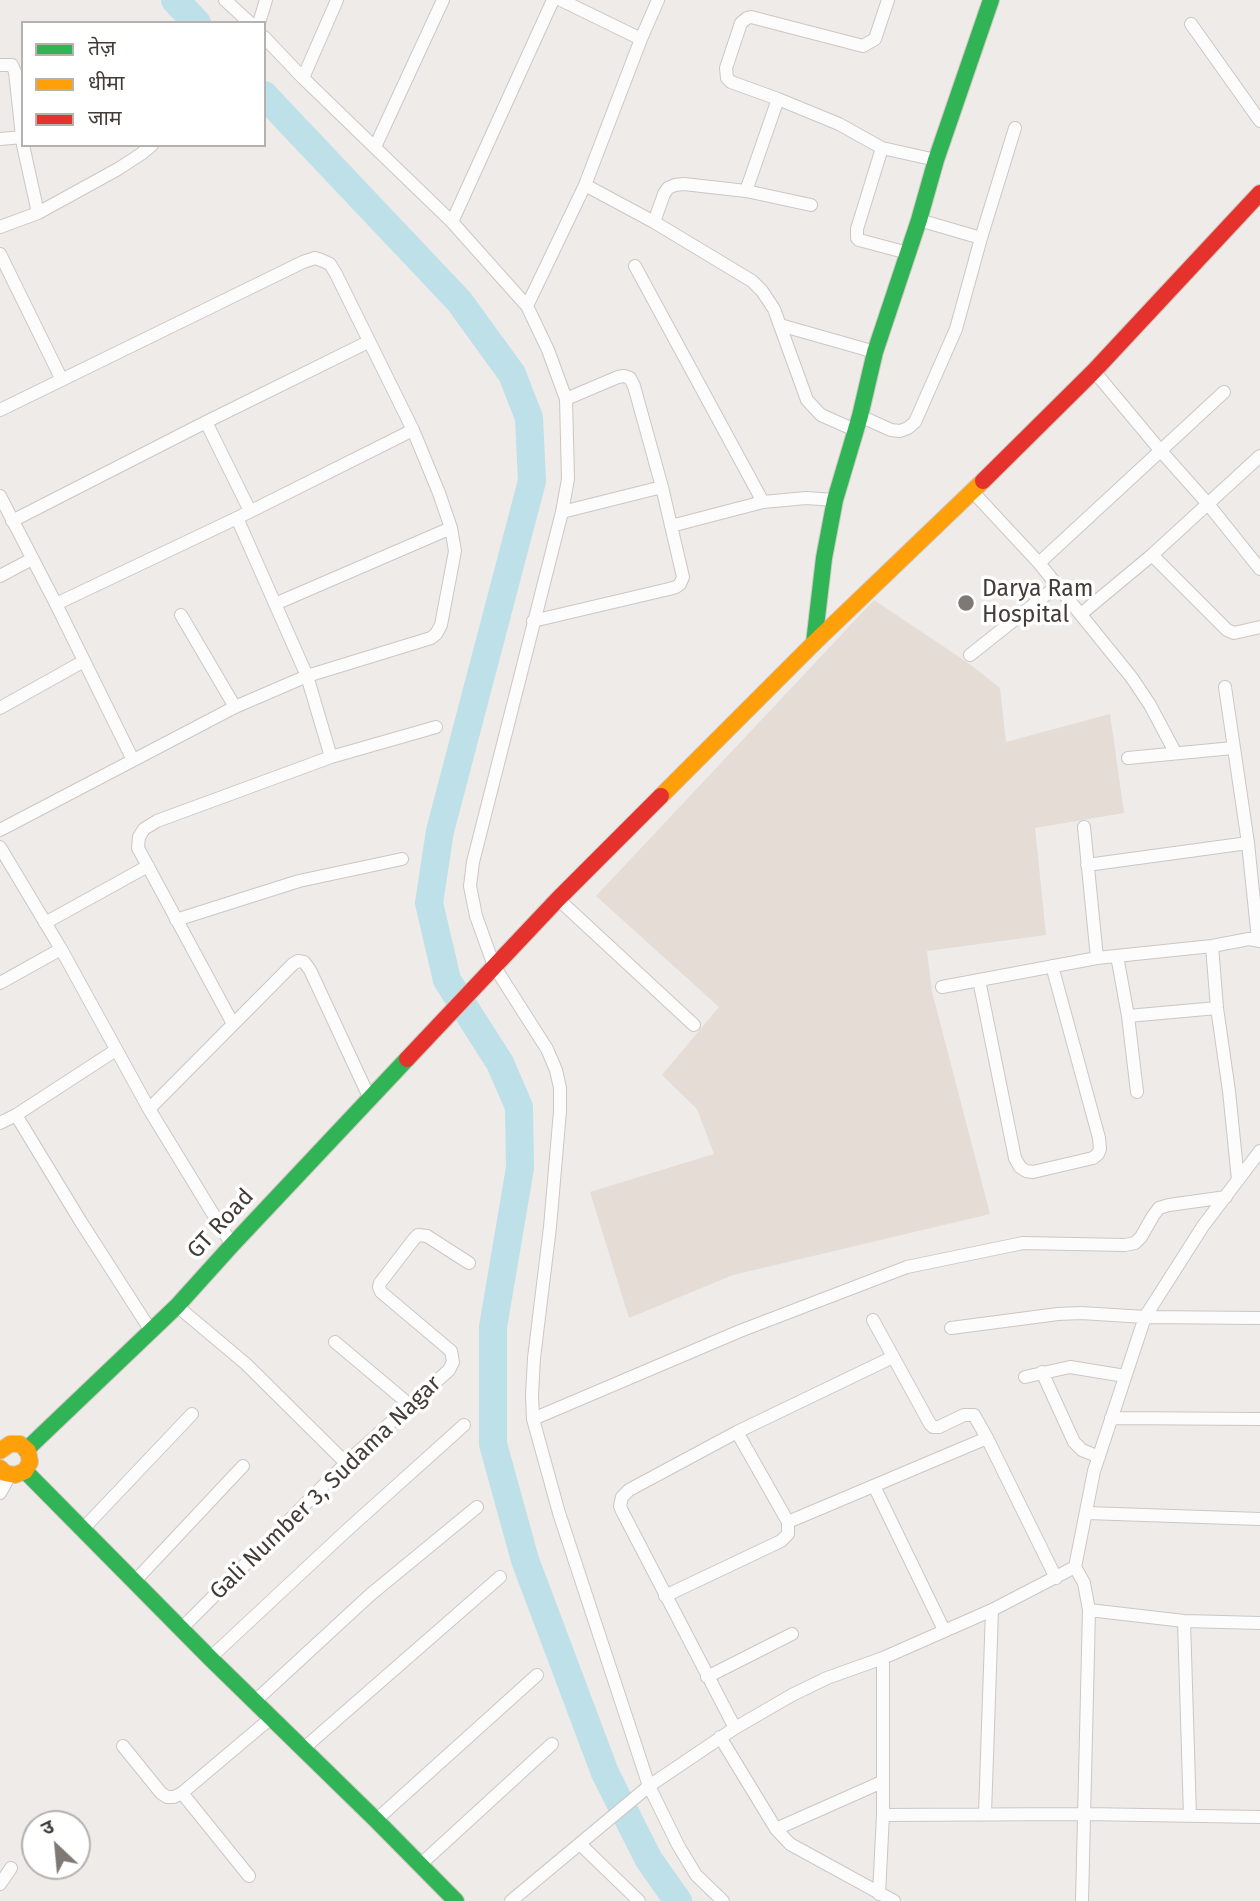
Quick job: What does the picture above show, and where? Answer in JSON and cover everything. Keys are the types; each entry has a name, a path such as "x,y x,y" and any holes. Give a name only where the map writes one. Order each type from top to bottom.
{"main road":[{"path":"814,643 824,558 835,500 858,423 875,352 936,160 991,0"},
{"name":"GT Road","path":"26,1450 177,1306 558,899 814,643 1094,371 1260,193"},
{"path":"0,1451 5,1446 20,1444 26,1450 30,1462 11,1471 82,1530 456,1901"}],"street":[{"path":"225,0 248,21"},
{"path":"260,21 266,0"},
{"path":"303,78 337,0"},
{"path":"375,147 443,0"},
{"path":"452,222 553,0"},
{"path":"527,306 585,185 640,39 658,0"},
{"path":"888,0 874,39 863,46 751,17 743,21 726,68 727,78 731,82 839,124 882,148 936,160"},
{"path":"568,2 640,39"},
{"path":"1191,24 1260,121"},
{"path":"269,51 303,78 452,222 527,306 548,350 566,399 568,479 562,512 473,862 470,886 489,973 547,1049 560,1088 550,1227 534,1358 533,1419 578,1572 649,1786 696,1875 723,1901"},
{"path":"0,65 12,65 15,72 21,131"},
{"path":"746,191 778,99"},
{"path":"585,185 654,222 752,281 771,302 807,400 821,415 900,432 915,422 956,329 1015,128"},
{"path":"0,139 21,141"},
{"path":"23,147 38,213"},
{"path":"0,227 38,213 118,169 150,147"},
{"path":"882,148 857,229 857,237 859,240 908,253"},
{"path":"654,222 668,188 684,184 746,191 811,205"},
{"path":"919,220 981,238"},
{"path":"0,254 62,380"},
{"path":"0,410 303,261 315,258 330,264 413,430 439,493 451,528 455,551 441,625 431,638 307,676 234,707 0,831"},
{"path":"635,266 763,502"},
{"path":"780,324 875,352"},
{"path":"12,520 368,342"},
{"path":"1094,371 1260,569"},
{"path":"533,621 676,587 683,577 662,487 630,379 618,377 566,399"},
{"path":"1038,562 1224,392"},
{"path":"206,422 250,512"},
{"path":"56,604 250,512 413,430"},
{"path":"1082,614 1152,555 1260,456"},
{"path":"562,512 662,487"},
{"path":"972,491 1082,614 1141,690 1175,752"},
{"path":"0,496 133,760"},
{"path":"671,526 763,502 806,498 835,500"},
{"path":"237,518 307,676 331,757"},
{"path":"275,604 451,528"},
{"path":"1152,555 1227,630 1234,633 1260,627"},
{"path":"0,576 32,559"},
{"path":"970,655 1057,586"},
{"path":"181,615 234,707"},
{"path":"0,708 84,661"},
{"path":"942,987 1097,958 1212,946 1249,939 1259,941 1225,687"},
{"path":"233,1024 138,848 139,836 144,829 157,821 331,757 436,727"},
{"path":"1128,758 1233,748"},
{"path":"1084,827 1097,958"},
{"path":"1087,865 1248,844"},
{"path":"1,849 61,949 149,1109 232,1245"},
{"path":"176,919 299,881 402,859"},
{"path":"45,922 148,866"},
{"path":"558,899 694,1024"},
{"path":"1212,946 1238,1180"},
{"path":"0,983 61,949"},
{"path":"1117,956 1128,1016 1137,1092"},
{"path":"149,1109 298,961 304,962 310,970 370,1099"},
{"path":"979,980 1015,1158 1020,1167 1033,1172 1093,1158 1100,1149 1052,966"},
{"path":"1128,1016 1217,1008"},
{"path":"0,1123 116,1050"},
{"path":"16,1115 151,1331"},
{"path":"511,1901 649,1786 734,1728 827,1678 883,1658 992,1611 1074,1567 1094,1471 1145,1317 1203,1226 1260,1151"},
{"path":"533,1419 740,1331 907,1267 1023,1243 1135,1243 1159,1208 1226,1196"},
{"name":"Gali Number 3, Sudama Nagar","path":"181,1629 346,1463 449,1370 453,1362 451,1351 381,1292 380,1283 418,1236 427,1236 469,1263"},
{"path":"177,1306 246,1364 346,1463"},
{"path":"951,1328 1081,1313 1145,1317 1260,1318"},
{"path":"873,1320 933,1427 939,1427 964,1415 974,1415 1056,1578"},
{"path":"335,1342 410,1405"},
{"path":"734,1728 622,1511 622,1497 629,1490 737,1432 893,1357"},
{"path":"1025,1377 1076,1367 1125,1376"},
{"path":"1042,1372 1074,1442 1082,1450 1099,1457"},
{"path":"82,1530 192,1414"},
{"path":"1111,1418 1260,1419"},
{"path":"210,1658 464,1425"},
{"path":"665,1596 781,1541 788,1534 788,1522 737,1432"},
{"path":"788,1522 987,1438"},
{"path":"134,1582 243,1466"},
{"path":"0,1493 11,1471"},
{"path":"874,1486 944,1630"},
{"path":"254,1702 370,1595 477,1507"},
{"path":"1087,1513 1260,1519"},
{"path":"1074,1567 1084,1583 1088,1610 1082,1901"},
{"path":"303,1749 500,1577"},
{"path":"1088,1610 1184,1621 1260,1623"},
{"path":"985,1814 992,1611"},
{"path":"1184,1621 1190,1816"},
{"path":"707,1677 792,1634"},
{"path":"879,1894 883,1815 883,1658"},
{"path":"376,1820 537,1675"},
{"path":"123,1746 161,1793 174,1797 271,1718"},
{"path":"720,1737 776,1829 790,1844 894,1901"},
{"path":"421,1864 552,1744"},
{"path":"776,1829 882,1782"},
{"path":"182,1793 249,1876"},
{"path":"883,1815 1260,1817"},
{"path":"580,1844 639,1901"},
{"path":"0,1884 11,1868"}],"shaded area":[{"path":"874,600 971,665 1000,688 1006,742 1110,714 1124,813 1035,828 1046,935 927,951 932,992 990,1214 733,1275 629,1318 590,1192 714,1154 697,1109 662,1075 719,1007 596,896"}],"waterway":[{"path":"175,0 195,21"},
{"path":"266,97 459,301 512,374 529,418 532,481 440,831 429,903 447,980 500,1063 519,1107 520,1168 493,1327 493,1444 525,1560 605,1773 649,1860 678,1901"}],"traffic: fast":[{"path":"814,643 824,558 835,500 860,416 875,352 936,160 991,0"},
{"path":"26,1450 177,1306 407,1059"},
{"path":"25,1471 456,1901"}],"traffic: slow":[{"path":"661,796 814,643 983,481"},
{"path":"0,1451 10,1444 20,1444 28,1451 30,1462 25,1471 15,1475 5,1473 0,1468"}],"traffic: jam":[{"path":"983,481 1094,371 1260,193"},
{"path":"407,1059 558,899 661,796"}],"place":[{"name":"Darya Ram Hospital","path":"966,603"}]}
